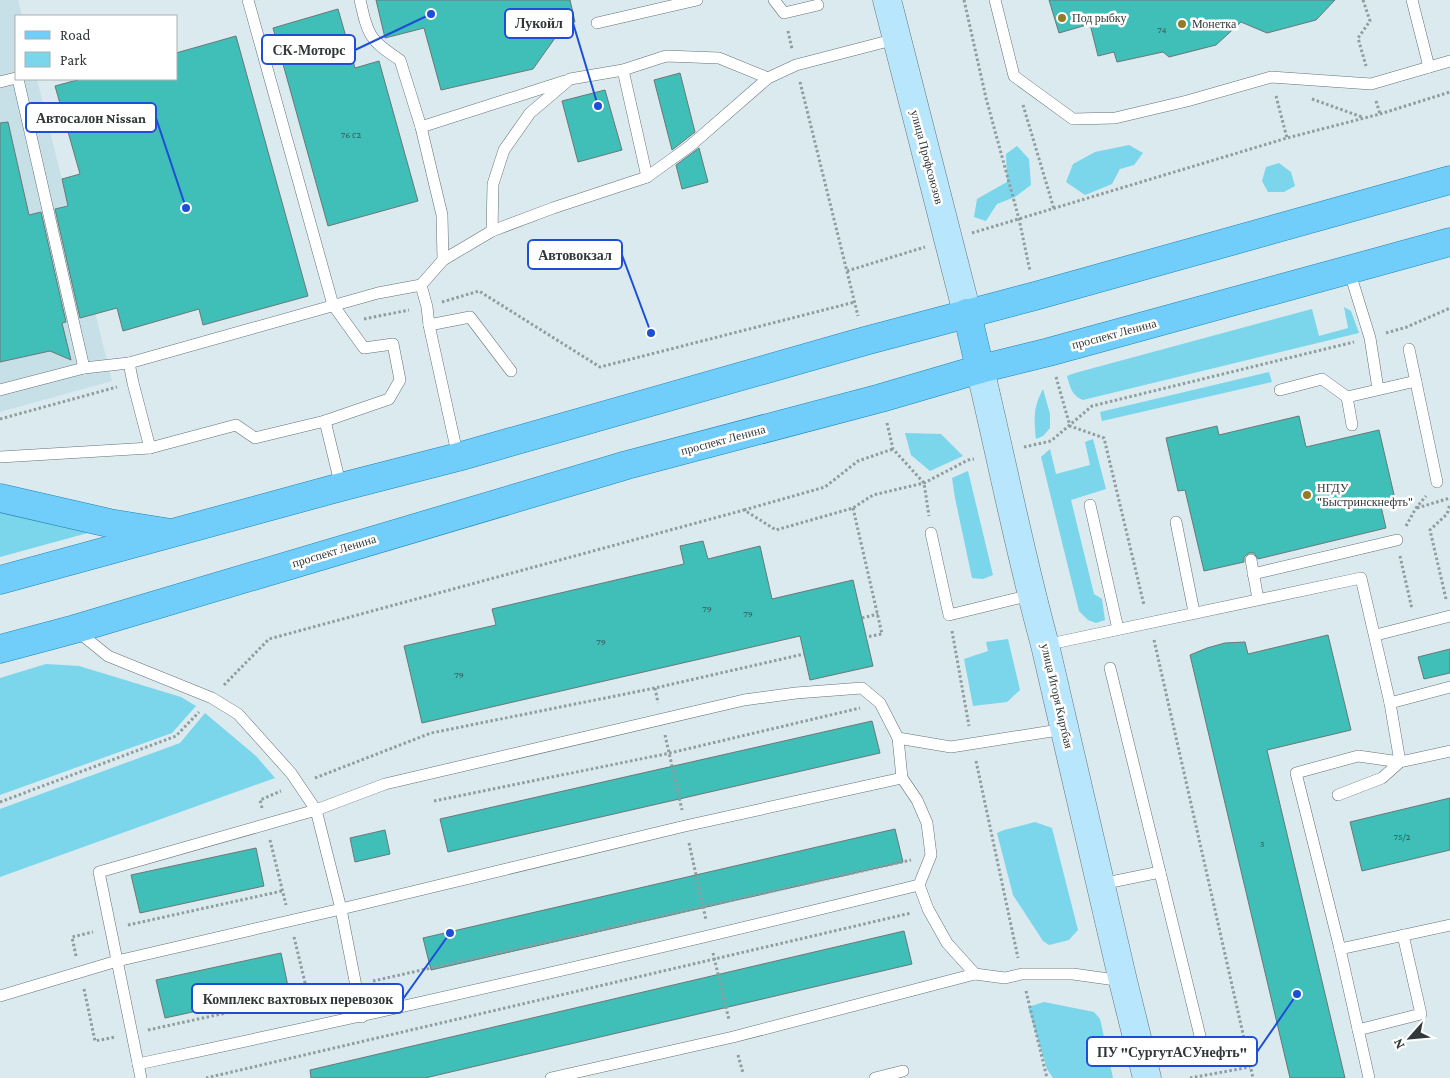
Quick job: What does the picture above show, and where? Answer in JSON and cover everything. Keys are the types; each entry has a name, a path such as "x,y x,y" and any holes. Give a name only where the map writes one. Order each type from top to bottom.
{"main road":[{"name":"улица Профсоюзов","path":"887,0 967,313"},
{"path":"0,580 458,457 865,341 1035,296 1450,180"},
{"name":"проспект Ленина","path":"0,649 75,629 627,465 881,398 980,369 1049,352 1450,242"},
{"name":"улица Игоря Киртбая","path":"967,313 1031,595 1065,728 1147,1078"},
{"path":"0,498 109,523 174,534"}],"lane":[{"path":"0,458 150,448 236,425 255,438 325,421 389,399 400,380 394,344 364,348 333,305 248,0"},
{"path":"360,0 367,30 381,47 400,60 421,127 442,215 443,260"},
{"path":"597,23 697,0"},
{"path":"774,0 784,13 818,5"},
{"path":"995,0 1014,76 1073,118 1115,118 1188,101 1271,77 1371,84 1450,61"},
{"path":"1412,0 1429,67"},
{"path":"0,390 84,368 129,363 378,293 421,286 443,260 492,232 553,208 647,177 690,146 768,78 796,65 896,39"},
{"path":"421,127 570,80 623,70 666,56 718,58 768,78"},
{"path":"623,70 647,177"},
{"path":"0,82 15,78"},
{"path":"17,80 84,368"},
{"path":"492,232 493,184 504,150 530,114 570,80"},
{"path":"1350,270 1370,338 1378,389"},
{"path":"421,286 427,306 429,325 458,457"},
{"path":"429,325 470,316 511,371"},
{"path":"1409,349 1438,482"},
{"path":"129,363 150,448"},
{"path":"1280,390 1322,378 1347,397 1352,425"},
{"path":"1347,397 1416,381"},
{"path":"325,421 341,487"},
{"path":"1090,505 1118,630"},
{"path":"1176,522 1194,612"},
{"path":"931,533 949,615 1031,595"},
{"path":"1253,574 1397,540"},
{"path":"1251,560 1258,599"},
{"path":"1045,645 1361,578 1376,635 1400,762"},
{"path":"1376,635 1450,616"},
{"path":"75,629 108,656 212,698 238,714 291,773 316,810 341,909 362,1017"},
{"path":"1110,668 1202,1044"},
{"path":"1390,703 1450,687"},
{"path":"141,1078 99,872 316,810 385,784 744,700 805,692 862,688 880,703 898,738 902,778 917,800 927,823 931,855 919,885 928,909 947,943 975,974"},
{"path":"898,738 951,747 1065,728"},
{"path":"1369,1078 1340,949 1296,773 1358,756 1400,762 1450,751"},
{"path":"1338,795 1382,778 1400,762"},
{"path":"0,996 116,961 685,826 902,778"},
{"path":"1101,884 1160,872"},
{"path":"138,1064 362,1017 710,937 919,885"},
{"path":"1340,949 1450,925"},
{"path":"1358,1030 1421,1014 1403,935"},
{"path":"551,1078 732,1037 975,974 1005,978 1022,974 1073,974 1123,981"},
{"path":"875,1078 903,1072"}],"path":[{"path":"1364,0 1370,20 1358,38 1380,114"},
{"path":"784,13 865,341"},
{"path":"1014,76 1054,209"},
{"path":"1271,77 1287,138"},
{"path":"847,271 1287,138 1380,114 1450,92"},
{"path":"1303,96 1363,118"},
{"path":"744,510 776,530 853,508 873,495 924,483 968,460 1051,441 1092,406 1370,338 1407,326 1450,308"},
{"path":"881,398 893,449 924,483 931,533"},
{"path":"0,802 176,736 268,640 825,487 858,461 893,449"},
{"path":"1415,625 1397,540 1416,508 1438,482"},
{"path":"1416,508 1450,498"},
{"path":"1450,504 1447,514 1430,530 1450,616"},
{"path":"853,508 882,634 866,638"},
{"path":"862,618 878,614"},
{"path":"949,615 972,744 1022,974 1047,1078"},
{"path":"1150,622 1253,1078"},
{"path":"655,688 732,1037 743,1073"},
{"path":"434,801 670,753 880,703"},
{"path":"282,891 72,937 95,1041 931,855"},
{"path":"206,1078 928,909"},
{"path":"1190,1078 1250,1067"}],"shaded area":[{"path":"0,0 18,0 22,15 15,15 15,80 37,80 112,381 0,412"}],"green space":[{"path":"1129,145 1143,153 1134,165 1120,169 1112,184 1085,195 1066,182 1073,164 1095,152"},
{"path":"1017,146 1029,159 1031,185 1015,197 997,204 986,221 974,217 977,199 1007,182 1006,154"},
{"path":"1279,163 1291,172 1295,186 1284,192 1268,192 1262,181 1266,167"},
{"path":"1344,307 1351,311 1359,333 1083,400 1074,394 1067,376 1312,309 1319,336 1348,328"},
{"path":"1269,372 1272,382 1102,421 1100,412"},
{"path":"1043,389 1050,414 1050,428 1043,436 1036,439 1035,413 1037,402"},
{"path":"905,433 941,434 963,456 930,471 911,455"},
{"path":"1093,439 1106,489 1071,500 1094,594 1102,599 1105,620 1096,623 1088,620 1079,611 1041,457 1050,449 1056,474 1090,465 1085,442"},
{"path":"968,471 993,575 983,579 972,578 952,478"},
{"path":"0,511 95,531 0,557"},
{"path":"1008,639 1020,690 1007,702 973,706 964,659 988,651 986,642"},
{"path":"46,664 79,666 181,697 196,706 172,733 0,795 0,678"},
{"path":"205,713 256,756 275,778 0,877 0,809 180,743"},
{"path":"1035,822 1052,828 1078,930 1069,940 1049,945 1043,941 1013,895 997,833"},
{"path":"1044,1002 1094,1012 1100,1019 1113,1078 1053,1078 1047,1069 1028,1007"}],"building":[{"path":"376,0 570,0 575,22 565,24 533,69 441,90 424,28 385,38"},
{"path":"1049,0 1335,0 1316,20 1267,33 1241,22 1216,45 1169,57 1163,52 1117,62 1114,52 1098,56 1090,24 1059,33"},
{"path":"338,9 355,68 379,61 418,201 328,226 273,28"},
{"path":"236,36 308,296 203,325 199,309 123,331 117,308 80,318 55,209 68,206 62,179 80,174 55,86 77,80 178,80 178,52"},
{"path":"680,73 695,132 672,150 654,80"},
{"path":"605,90 622,150 578,162 562,101"},
{"path":"8,122 29,215 41,212 66,322 62,323 71,360 50,351 0,362 0,123"},
{"path":"699,148 708,182 682,189 676,165"},
{"name":"НГДУ \"Быстринскнефть\"","path":"1299,416 1306,447 1379,430 1395,499 1380,502 1386,528 1258,559 1254,553 1249,553 1244,557 1244,562 1204,571 1185,490 1178,491 1166,438 1217,426 1219,435"},
{"path":"703,541 708,559 760,546 772,599 853,580 873,666 810,680 800,636 422,723 404,646 496,625 492,609 684,564 680,546"},
{"path":"1328,635 1351,730 1267,750 1345,1078 1290,1078 1190,655 1225,643 1245,642 1248,654"},
{"path":"1450,649 1450,673 1424,679 1418,657"},
{"path":"872,721 880,753 448,852 440,819"},
{"path":"1450,798 1450,850 1362,871 1350,822"},
{"path":"895,829 903,862 431,970 423,938"},
{"path":"385,830 390,854 355,862 350,838"},
{"path":"256,848 264,886 140,913 131,875"},
{"path":"904,931 912,964 425,1078 311,1078 310,1070"},
{"path":"281,953 289,991 165,1018 156,980"}],"place":[{"name":"СК-Моторс","path":"431,14"},
{"name":"Под рыбку","path":"1062,18"},
{"name":"Монетка","path":"1182,24"},
{"name":"Лукойл","path":"598,106"},
{"name":"Автосалон Nissan","path":"186,208"},
{"name":"Автовокзал","path":"651,333"},
{"name":"НГДУ \"Быстринскнефть\"","path":"1307,495"},
{"name":"Комплекс вахтовых перевозок","path":"450,933"},
{"name":"ПУ \"СургутАСУнефть\"","path":"1297,994"}]}
